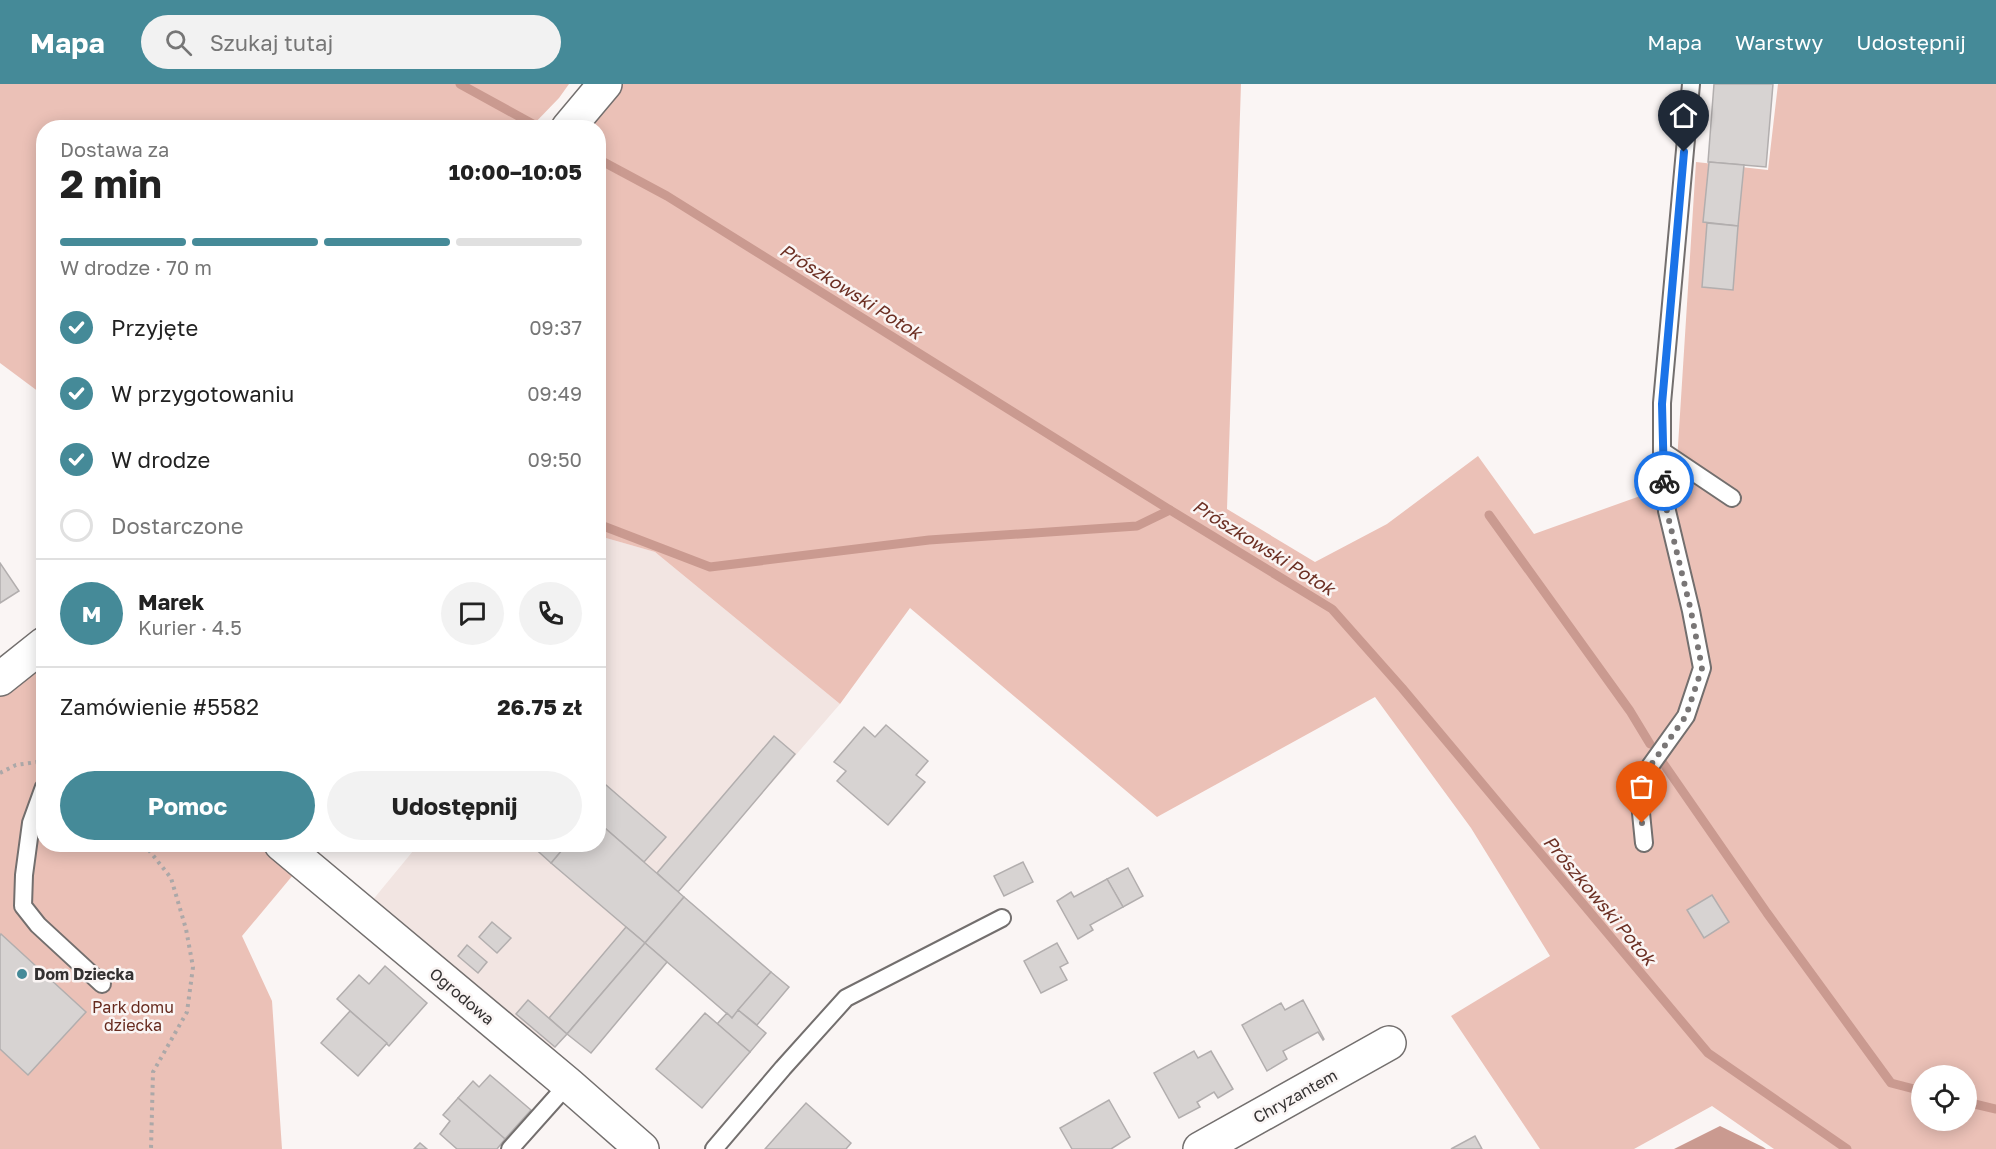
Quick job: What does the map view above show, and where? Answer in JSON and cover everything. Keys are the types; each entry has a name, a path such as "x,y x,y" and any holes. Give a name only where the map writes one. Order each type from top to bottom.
{"street":[{"path":"574,120 604,84"},
{"path":"0,679 36,651"},
{"name":"Ogrodowa","path":"291,852 568,1084 642,1149"},
{"name":"Chryzantem","path":"1200,1149 1389,1043"}],"lane":[{"path":"1644,843 1638,783 1686,716 1702,668 1667,512 1662,451 1662,404 1691,84"},
{"path":"1662,451 1732,498"},
{"path":"36,810 31,823 24,875 23,906 39,926 102,984"},
{"path":"714,1149 846,998 1002,918"},
{"path":"510,1149 568,1084"}],"path":[{"path":"0,773 16,765 36,762"},
{"path":"150,852 171,878 186,929 193,967 187,1012 153,1072 152,1149"}],"shaded area":[{"path":"606,538 655,552 840,704 678,891 684,897 542,1063 362,913 412,852 606,852"},
{"path":"1720,1126 1766,1149 1674,1149"}],"green space":[{"path":"0,84 569,84 538,120 36,120 36,390 0,363"},
{"path":"605,84 1241,84 1227,509 1315,562 1387,524 1478,456 1534,534 1657,490 1675,493 1696,162 1768,170 1778,84 1996,84 1996,1149 1774,1149 1712,1106 1634,1149 1540,1149 1451,1016 1550,956 1471,828 1375,697 1157,817 910,608 840,704 655,552 606,538 606,120 575,120"},
{"name":"Park domu dziecka","path":"36,652 36,852 290,852 303,863 242,936 272,1001 282,1149 0,1149 0,679"}],"building":[{"path":"1714,84 1773,84 1766,167 1708,162"},
{"path":"1709,162 1744,165 1738,226 1703,222"},
{"path":"1707,223 1738,226 1733,290 1702,287"},
{"path":"0,563 19,591 0,603"},
{"path":"886,725 928,761 916,775 925,782 888,825 837,781 846,771 834,762 864,727 875,737"},
{"path":"774,736 795,754 678,892 657,873"},
{"path":"606,785 666,837 644,862 606,829"},
{"path":"606,829 684,897 645,943 551,863 560,852 606,852"},
{"path":"539,852 560,852 551,863"},
{"path":"1023,862 1033,882 1004,896 994,876"},
{"path":"1128,868 1143,896 1123,907 1107,879"},
{"path":"1107,879 1123,907 1090,925 1093,930 1078,939 1057,901 1071,892 1074,897"},
{"path":"1712,895 1729,922 1704,938 1687,910"},
{"path":"684,897 771,972 732,1018 645,943"},
{"path":"492,922 511,938 497,953 479,937"},
{"path":"626,927 645,943 567,1034 549,1018"},
{"name":"Dom Dziecka","path":"1,934 86,1012 28,1075 0,1049"},
{"path":"645,943 667,962 591,1053 567,1034"},
{"path":"1057,943 1068,963 1060,967 1067,980 1041,993 1024,961"},
{"path":"467,945 487,962 478,973 458,956"},
{"path":"385,966 427,1003 389,1046 337,999 359,975 369,984"},
{"path":"771,972 789,987 757,1025 738,1010"},
{"path":"528,1000 567,1034 555,1047 516,1014"},
{"path":"1303,1000 1324,1039 1318,1032 1283,1051 1287,1059 1267,1071 1242,1025 1281,1003 1285,1010"},
{"path":"738,1010 766,1033 750,1052 717,1024 727,1013 732,1018"},
{"path":"350,1011 387,1043 358,1076 321,1043"},
{"path":"705,1013 750,1052 702,1108 656,1069"},
{"path":"1194,1051 1198,1058 1211,1051 1233,1089 1218,1098 1214,1092 1197,1102 1200,1107 1179,1118 1154,1073"},
{"path":"490,1075 531,1110 505,1139 458,1098 473,1081 479,1087"},
{"path":"458,1098 505,1139 497,1149 457,1149 440,1134 450,1121 443,1115"},
{"path":"1109,1100 1130,1137 1111,1149 1072,1149 1060,1128"},
{"path":"806,1103 851,1143 846,1149 765,1149"},
{"path":"1475,1136 1482,1149 1451,1149"},
{"path":"420,1143 427,1149 414,1149"}],"waterway":[{"name":"Prószkowski Potok","path":"460,84 525,120"},
{"name":"Prószkowski Potok","path":"606,163 667,196 1332,609 1402,688 1708,1053 1847,1149"},
{"path":"606,527 710,567 929,540 1137,526 1170,510"},
{"path":"1489,515 1630,711 1650,744"},
{"path":"1663,763 1767,913 1891,1083 1911,1088"},
{"path":"1977,1105 1996,1109"}],"way so far":[{"path":"1642,823 1638,783 1686,716 1702,668 1667,512 1664,481"}],"place":[{"name":"Dom Dziecka","path":"22,974"}],"route":[{"path":"1664,481 1662,404 1684,152"}]}
